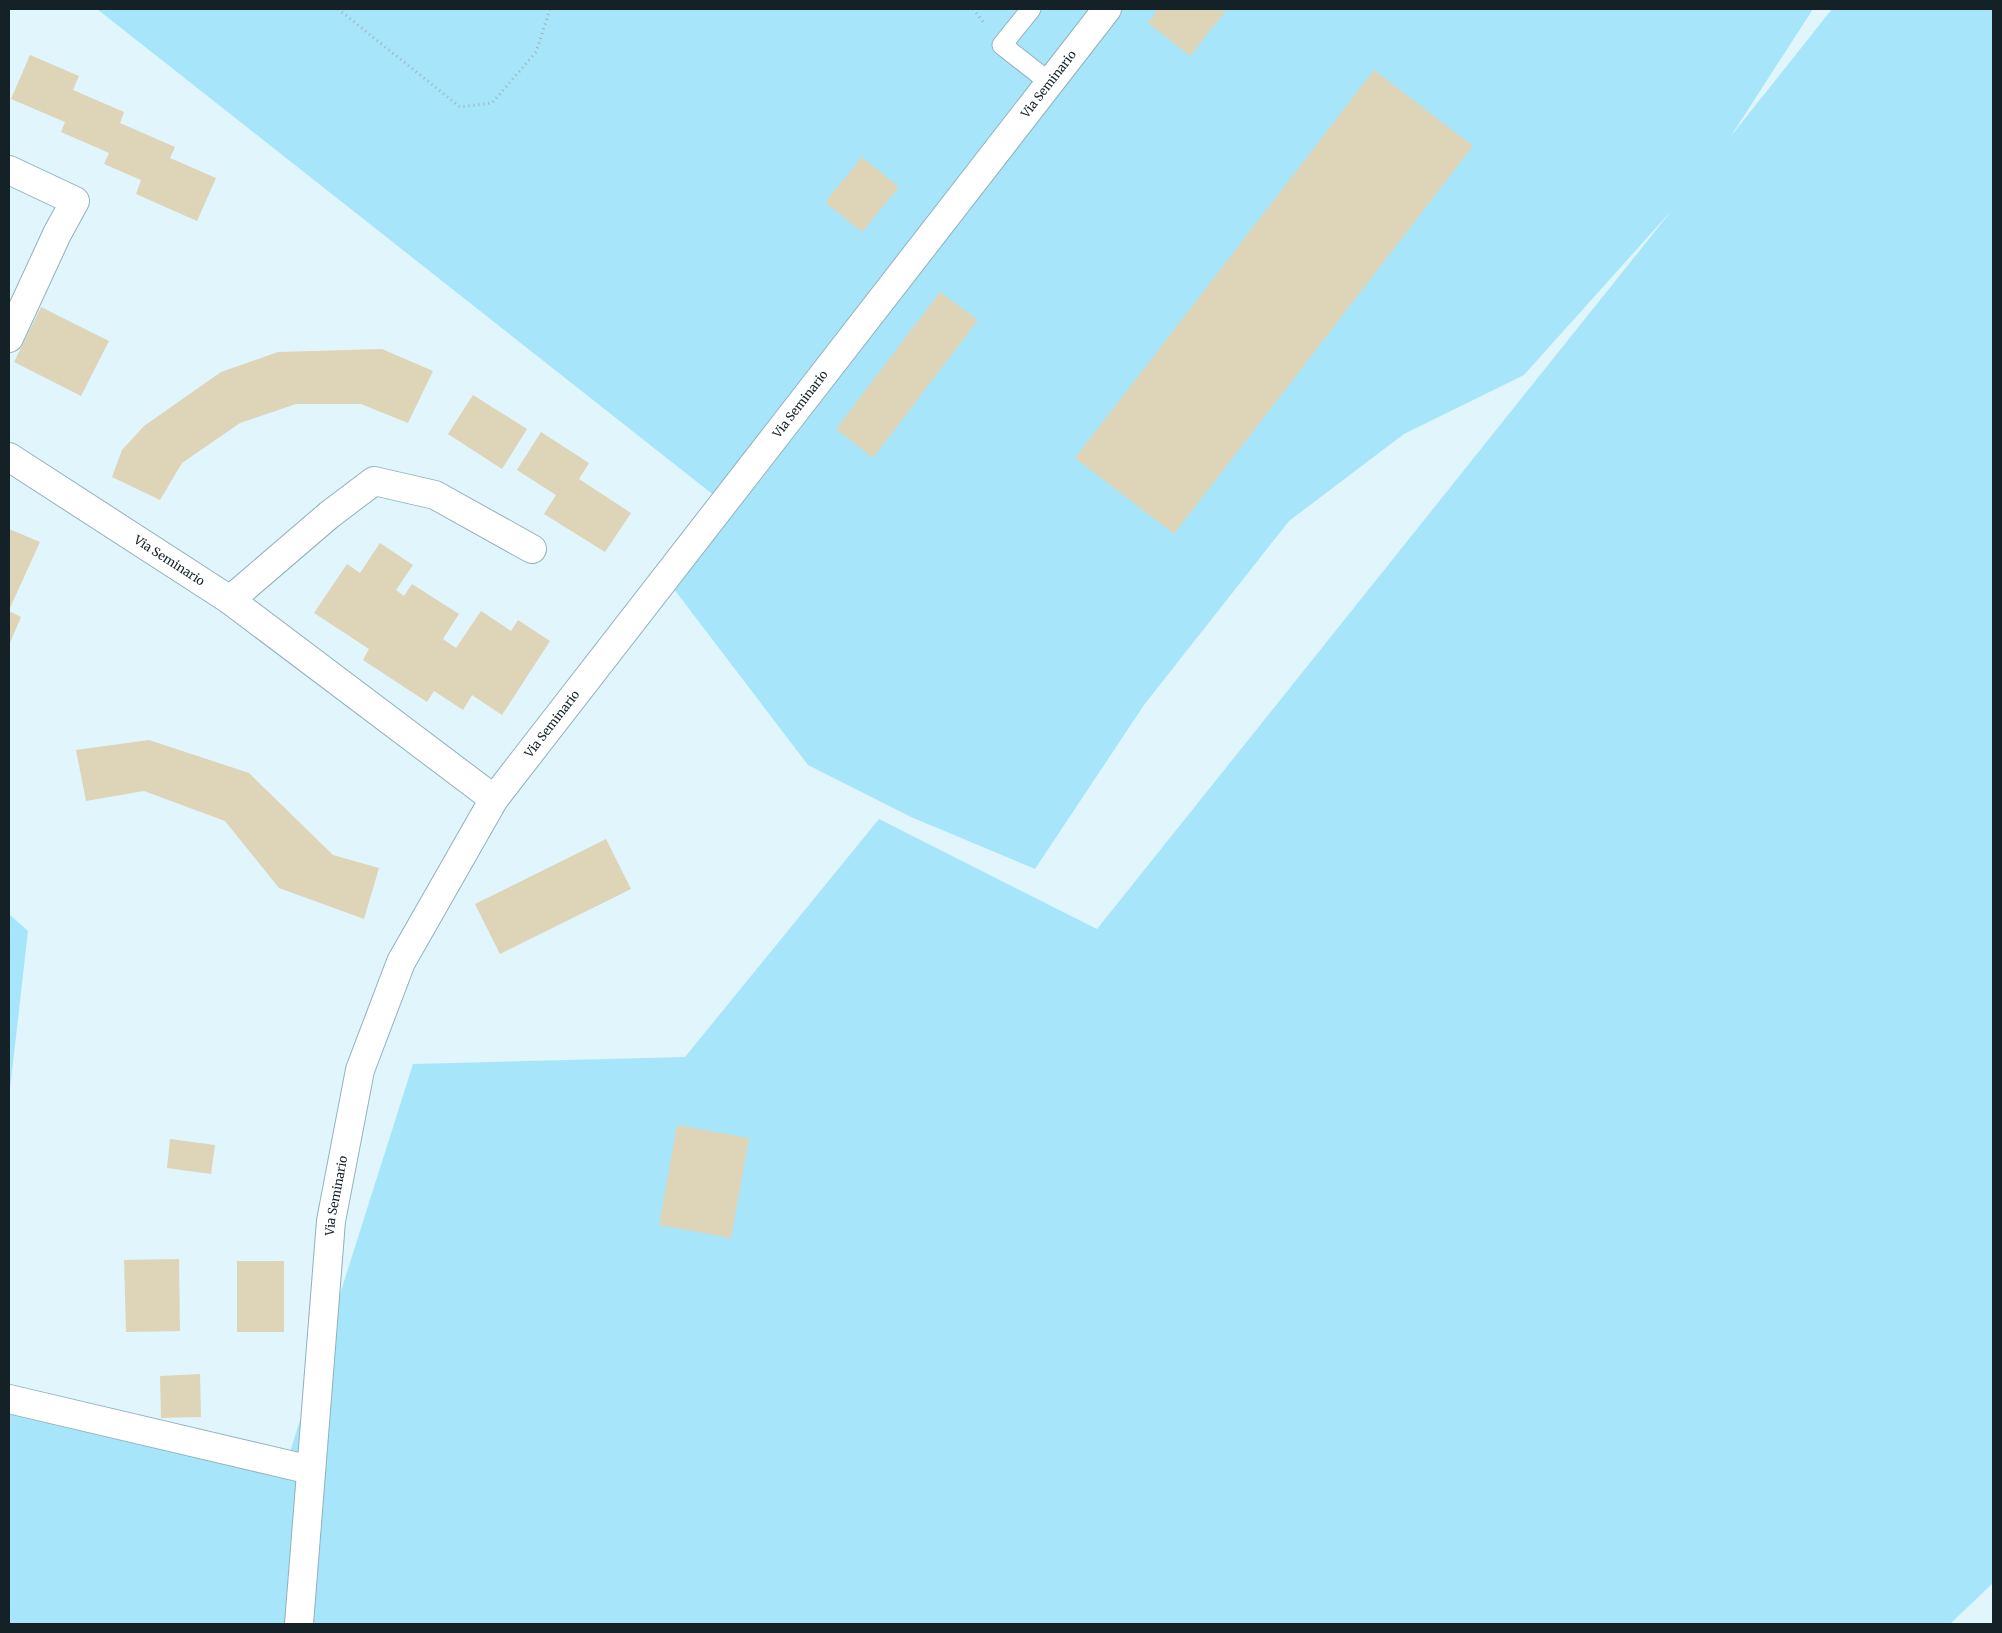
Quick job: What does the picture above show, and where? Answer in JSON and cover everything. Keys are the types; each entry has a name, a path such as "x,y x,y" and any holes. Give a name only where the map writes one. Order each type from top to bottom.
{"street":[{"name":"Via Seminario","path":"299,1624 331,1221 360,1070 401,962 494,799 1106,9"},
{"path":"9,170 75,201 57,234 9,338"},
{"name":"Via Seminario","path":"9,457 230,600 494,799"},
{"path":"230,600 329,515 374,482 435,495 532,549"},
{"path":"9,1399 311,1470"}],"lane":[{"path":"1031,9 1002,45 1049,82"}],"path":[{"path":"338,9 460,107 492,103 536,52 550,9"}],"shaded area":[{"path":"97,9 1813,9 1731,136 1832,9 1993,9 1993,1583 1950,1624 9,1624 9,1410 282,1477 413,1064 685,1057 879,819 1097,929 1672,210 1524,375 1404,434 1289,521 1144,705 1035,869 911,817 808,765 667,580 725,504"},
{"path":"9,914 28,931 9,1098"}],"building":[{"path":"1158,9 1227,9 1190,56 1148,23"},
{"path":"30,55 79,76 73,90 124,112 120,123 175,147 170,158 216,178 197,221 136,194 141,180 104,164 109,153 61,132 65,122 11,99"},
{"path":"1374,70 1473,146 1174,534 1075,458"},
{"path":"862,157 899,187 862,232 825,202"},
{"path":"940,292 978,320 873,458 836,429"},
{"path":"41,307 109,341 81,396 14,362"},
{"path":"382,349 433,371 408,423 361,404 296,404 240,423 182,463 160,500 112,477 122,450 144,426 221,372 278,352"},
{"path":"473,395 527,429 502,469 448,434"},
{"path":"541,432 589,463 579,479 631,513 605,552 544,514 556,495 517,470"},
{"path":"9,529 40,542 9,610"},
{"path":"380,543 413,565 396,590 404,596 412,584 459,614 443,639 456,648 481,611 511,631 518,620 550,641 502,715 472,695 463,710 434,691 427,702 363,660 369,649 314,613 347,564 360,573"},
{"path":"9,611 21,617 9,645"},
{"path":"149,740 249,773 333,855 379,868 364,919 279,888 225,821 144,791 86,801 76,750"},
{"path":"606,839 631,889 500,954 475,904"},
{"path":"677,1125 749,1138 731,1238 659,1225"},
{"path":"170,1139 215,1145 211,1174 167,1168"},
{"path":"179,1259 180,1331 126,1332 124,1260"},
{"path":"237,1261 284,1261 284,1332 237,1332"},
{"path":"200,1374 201,1417 161,1418 160,1376"}]}
